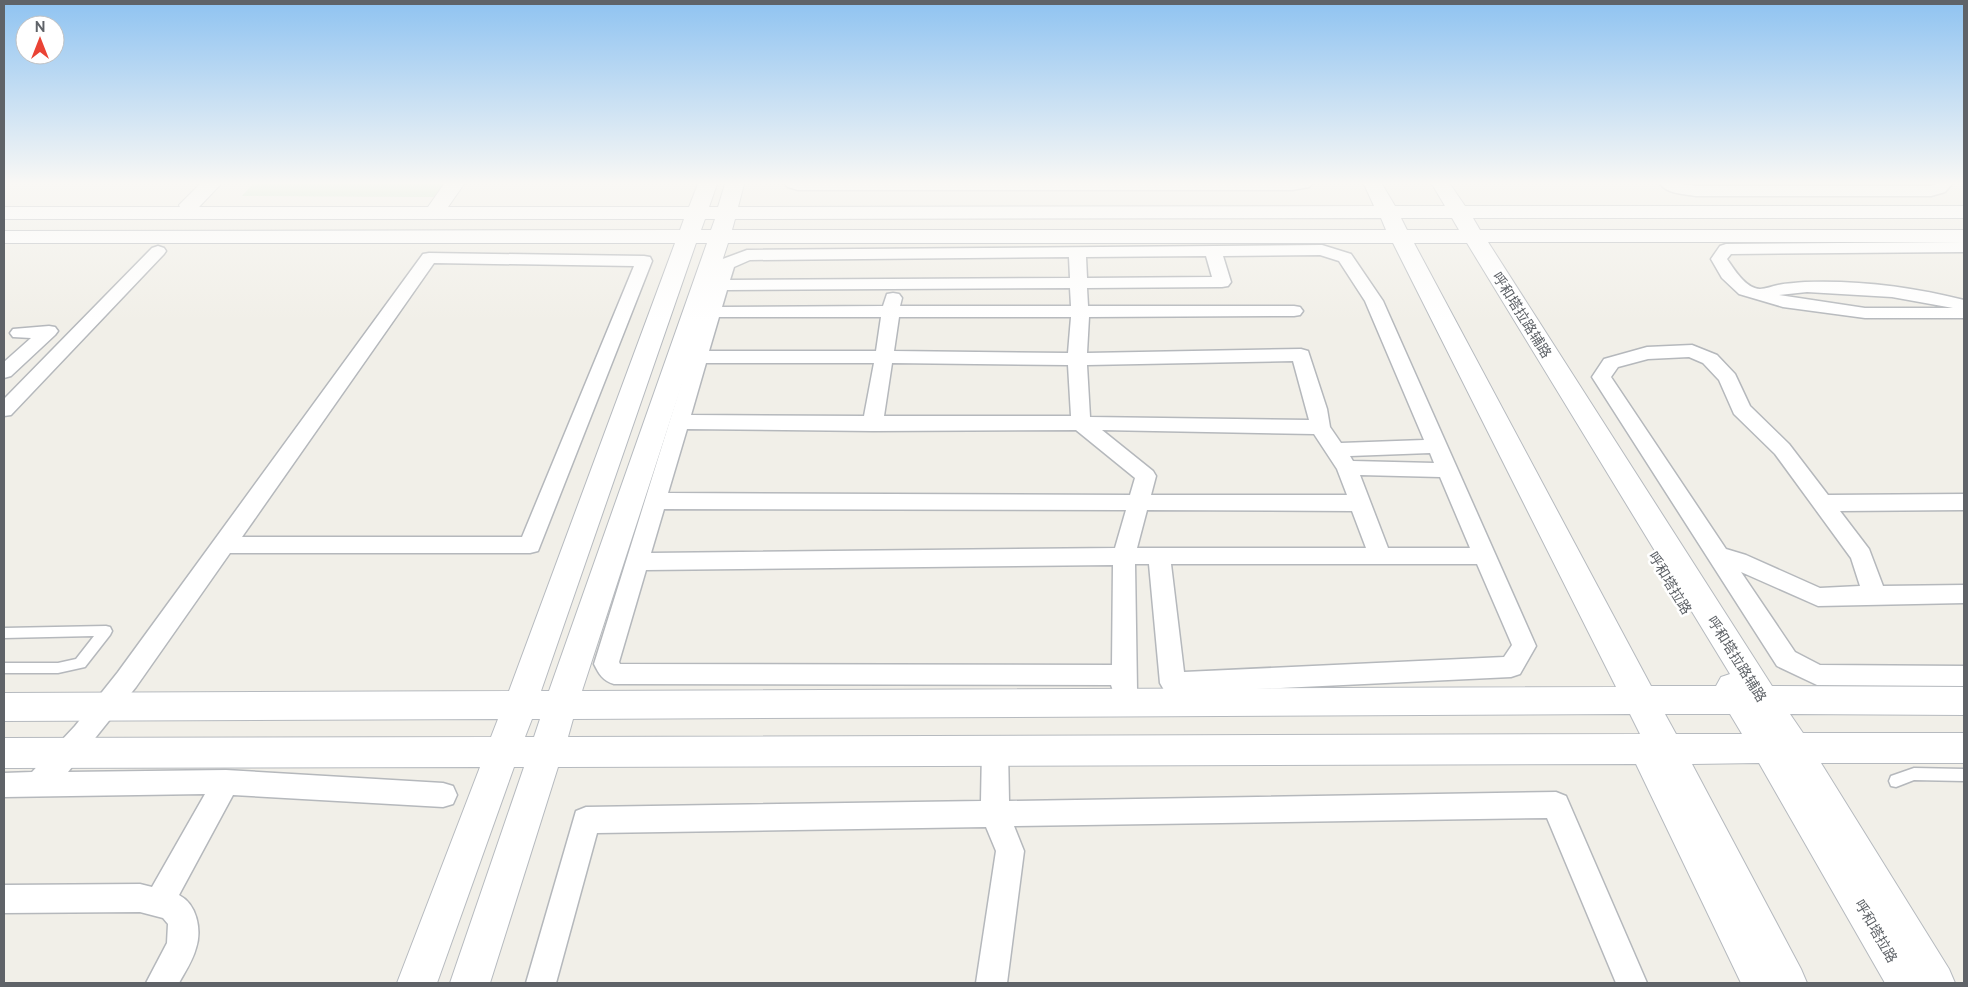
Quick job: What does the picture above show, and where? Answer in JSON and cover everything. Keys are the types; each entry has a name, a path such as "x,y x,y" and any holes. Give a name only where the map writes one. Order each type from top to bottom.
{"street":[{"path":"4,237 217,230"},
{"path":"417,983 502,751 705,230"},
{"path":"470,983 561,706 706,230"},
{"path":"1390,230 1655,747 1762,983"},
{"name":"呼和塔拉路","path":"1463,230 1781,747 1907,983"},
{"path":"1832,230 1964,236"},
{"path":"1964,248 1726,249 1719,259 1728,274 1745,290 1783,302 1865,313 1964,313"},
{"path":"1174,692 1511,667 1524,646 1374,301 1345,258 1322,250 747,255 726,264 606,664 614,674 1174,692 1632,701 1964,701"},
{"path":"4,410 158,251"},
{"path":"720,285 1222,282 1212,251"},
{"path":"1077,252 1080,312 1077,359 1081,423 1146,476 1124,556 1124,689"},
{"path":"873,424 889,312 896,285 896,254"},
{"path":"38,785 69,753 107,707 223,545 429,258 644,261 530,545 223,545"},
{"path":"1761,295 1776,290 1816,288 1879,290 1951,301 1964,306"},
{"path":"712,312 1294,311"},
{"path":"4,372 49,331 19,332"},
{"path":"1874,595 1861,555 1782,449 1741,409 1728,378 1710,359 1692,351 1647,353 1611,363 1601,377 1786,659 1817,675 1964,676"},
{"path":"698,358 884,356 1077,359 1301,355 1317,409 1320,427 1348,468 1380,556"},
{"path":"679,422 873,424 1081,423 1320,427"},
{"path":"1335,450 1437,446"},
{"path":"1348,468 1448,470"},
{"path":"656,501 1360,503"},
{"path":"1824,503 1964,502"},
{"path":"637,562 1124,556 1486,556"},
{"path":"1159,556 1174,692"},
{"path":"1719,556 1738,561 1818,597 1964,594"},
{"path":"4,707 561,706 1124,689"},
{"path":"1655,747 1787,983"},
{"path":"4,753 1655,747 1964,748"},
{"path":"1781,747 1935,983"},
{"path":"992,983 1010,851 995,814 995,749"},
{"path":"159,903 226,782"},
{"path":"4,785 226,782 443,795"},
{"path":"541,983 586,820 1556,805 1631,983"},
{"path":"4,899 140,898 172,906 183,920 182,946 162,983"}],"lane":[{"path":"4,633 106,631 80,663 58,668 4,668"},
{"path":"1896,781 1914,774 1964,775"}]}
